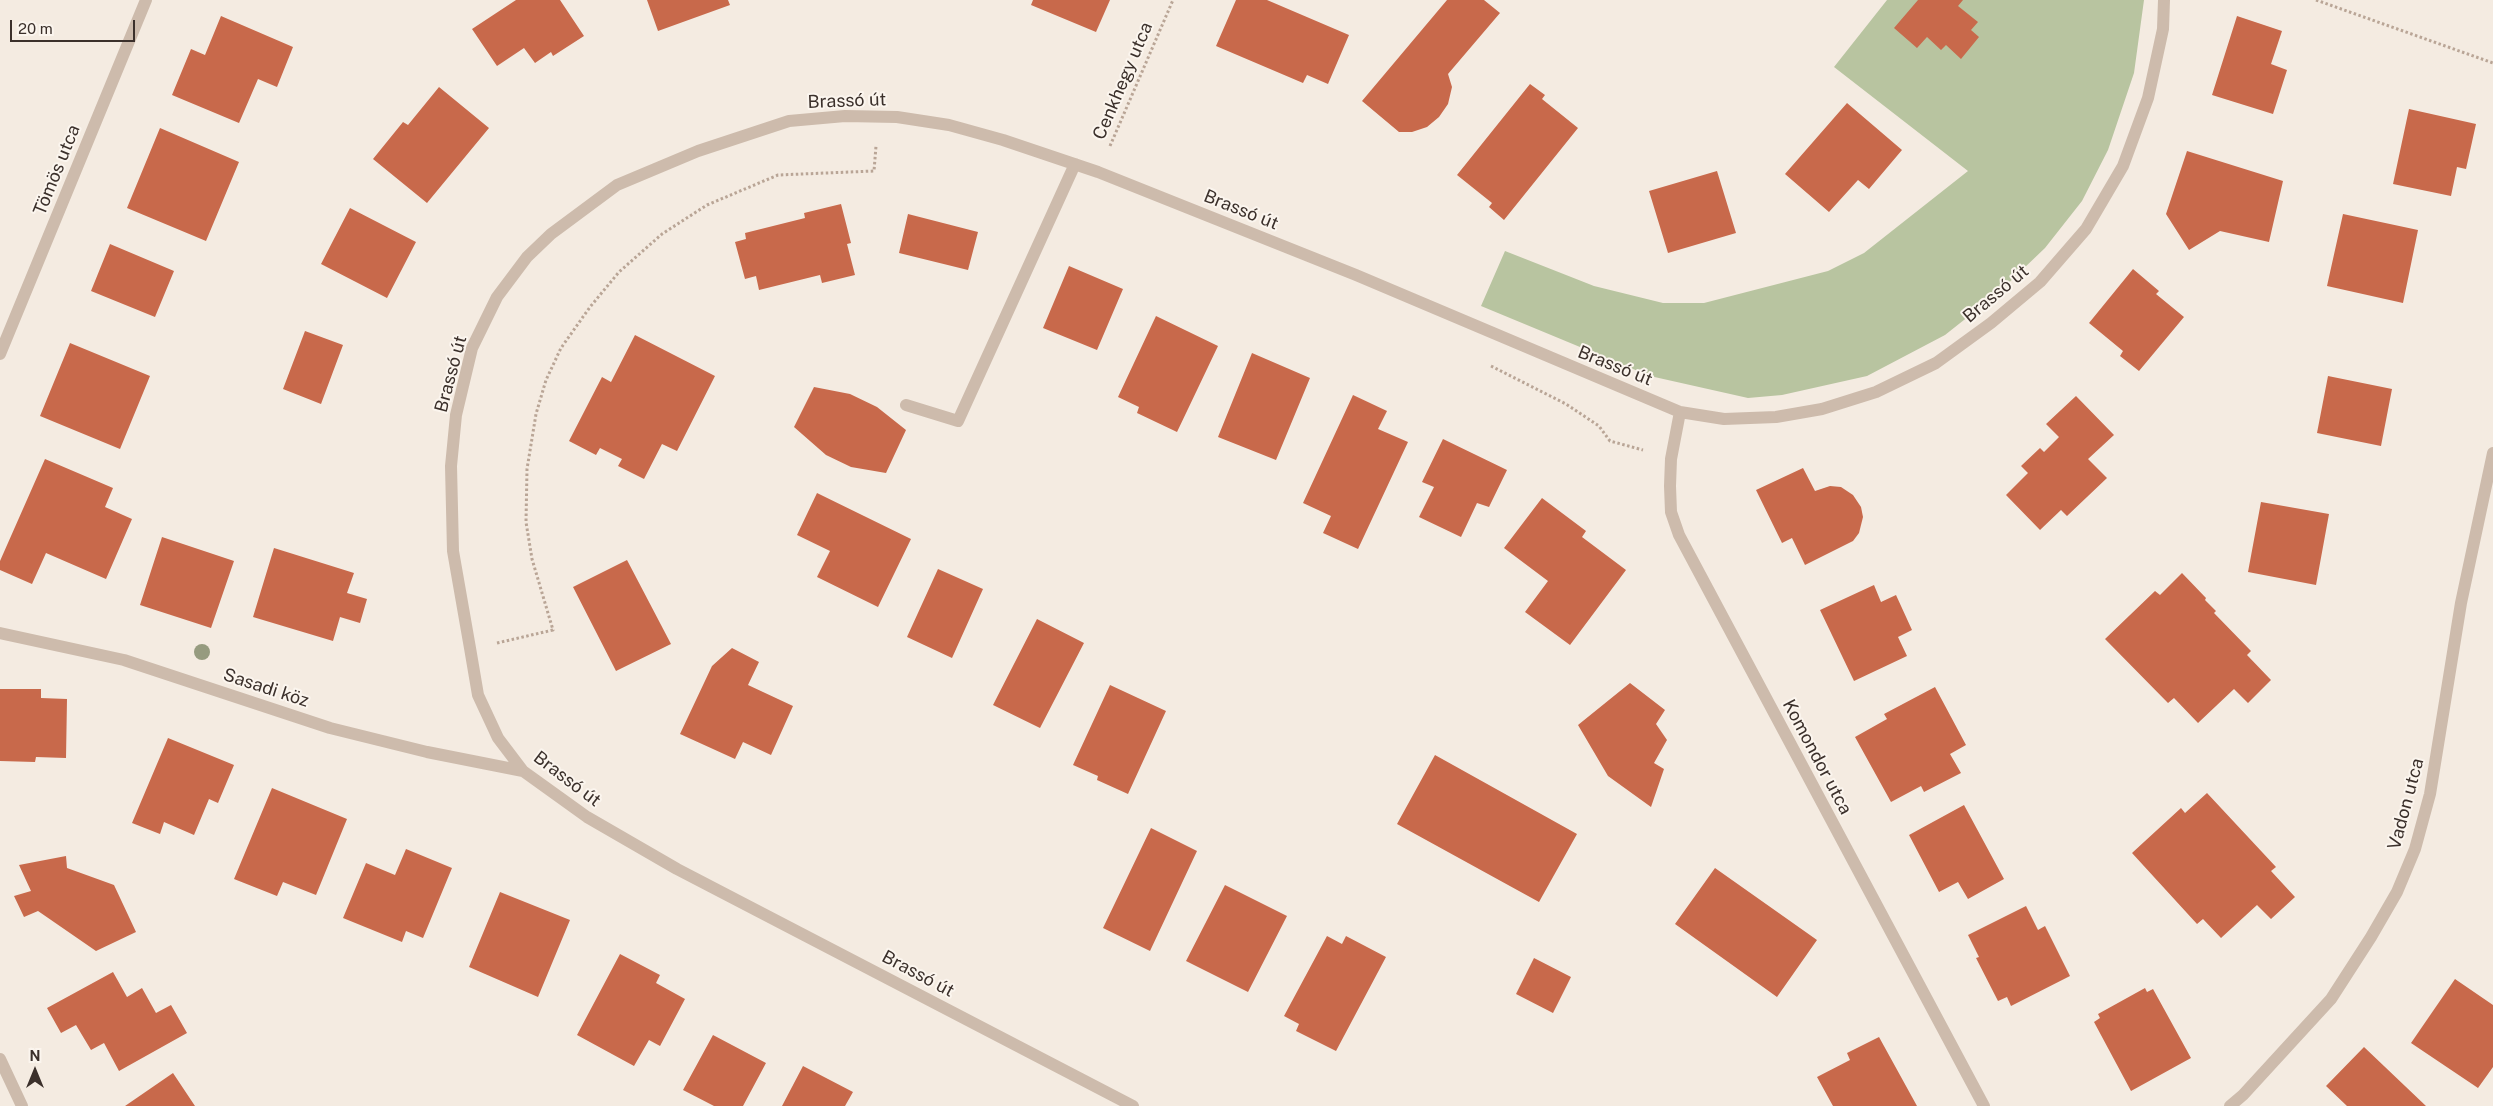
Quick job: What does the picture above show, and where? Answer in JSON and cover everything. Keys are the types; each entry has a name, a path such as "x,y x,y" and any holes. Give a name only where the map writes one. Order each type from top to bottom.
{"street":[{"name":"Tömös utca","path":"0,354 146,0"},
{"name":"Brassó út","path":"1133,1106 677,869 587,817 523,771 498,738 478,695 453,551 451,466 456,415 472,348 497,297 527,257 551,234 617,185 698,151 789,121 844,116 897,117 949,125 1003,140 1098,172 1356,276 1680,412 1724,419 1776,417 1822,409 1876,392 1936,363 1991,323 2040,282 2086,229 2123,166 2148,98 2163,29 2164,0"},
{"path":"906,405 958,421 1075,164"},
{"name":"Komondor utca","path":"1680,412 1672,459 1670,486 1671,512 1679,535 1984,1106"},
{"name":"Vadon utca","path":"2230,1106 2243,1095 2331,999 2397,892 2415,849 2430,794 2461,603 2493,454"},
{"name":"Sasadi köz","path":"0,633 124,660 330,728 427,752 523,771"},
{"path":"0,1059 22,1106"}],"path":[{"name":"Cenkhegy utca","path":"1098,172 1173,0"},
{"path":"2316,0 2493,63"}],"green space":[{"path":"1887,0 2144,0 2134,73 2108,150 2082,201 2045,248 1998,293 1945,335 1867,376 1782,395 1748,398 1650,376 1481,306 1505,251 1594,286 1663,303 1704,303 1828,271 1864,253 1968,171 1834,67"}],"building":[{"path":"516,0 560,0 584,36 553,56 551,52 535,63 524,48 497,66 472,29"},
{"path":"647,0 728,0 730,5 658,31"},
{"path":"1033,0 1110,0 1096,32 1031,5"},
{"path":"1236,0 1267,0 1349,35 1328,84 1307,75 1303,83 1216,46"},
{"path":"1447,0 1484,0 1500,13 1448,74 1452,87 1448,104 1439,117 1427,127 1412,132 1399,132 1362,101"},
{"path":"1918,0 1963,0 1958,6 1978,22 1971,30 1979,37 1961,59 1946,45 1941,50 1927,37 1917,48 1894,28"},
{"path":"221,16 293,47 277,87 258,79 239,123 172,95 191,49 205,55"},
{"path":"2237,16 2282,31 2271,64 2287,70 2273,114 2212,95"},
{"path":"1530,84 1545,95 1542,99 1578,128 1504,220 1489,207 1492,203 1457,175"},
{"path":"439,87 489,128 427,203 373,159 403,122 408,125"},
{"path":"1847,103 1902,150 1869,189 1858,180 1829,212 1785,174"},
{"path":"2409,109 2476,124 2466,169 2457,167 2451,196 2393,184"},
{"path":"160,128 239,162 206,241 127,208"},
{"path":"2187,151 2283,181 2269,242 2220,231 2189,250 2166,214"},
{"path":"1717,171 1736,233 1668,253 1649,191"},
{"path":"841,204 851,243 847,244 855,275 822,283 820,275 759,290 756,276 745,279 735,242 746,239 745,233 805,218 804,213"},
{"path":"350,208 416,242 387,298 321,264"},
{"path":"908,214 978,232 968,270 899,253"},
{"path":"2343,214 2418,230 2403,303 2327,286"},
{"path":"110,244 174,271 155,317 91,291"},
{"path":"1069,266 1123,289 1097,350 1043,328"},
{"path":"2133,269 2159,291 2156,294 2184,317 2139,371 2120,356 2123,351 2089,323"},
{"path":"1156,316 1218,346 1177,432 1137,413 1139,407 1118,397"},
{"path":"305,331 343,345 321,404 283,389"},
{"path":"635,335 715,376 677,451 662,444 644,479 618,466 622,459 600,448 596,455 569,441 602,377 611,382"},
{"path":"70,343 150,376 120,449 40,416"},
{"path":"1252,353 1310,378 1276,460 1218,437"},
{"path":"2328,376 2392,389 2381,446 2317,433"},
{"path":"814,387 850,394 877,407 906,430 886,473 851,467 826,455 794,427"},
{"path":"1353,395 1387,411 1378,429 1408,442 1358,549 1323,533 1331,516 1303,503"},
{"path":"2076,396 2114,435 2088,459 2107,478 2067,516 2061,510 2040,530 2006,495 2028,473 2021,466 2040,448 2044,452 2059,437 2046,424"},
{"path":"1443,439 1507,470 1489,507 1477,503 1461,537 1419,517 1434,487 1422,482"},
{"path":"45,459 113,488 105,507 132,519 106,579 46,553 32,584 0,570 0,561"},
{"path":"1803,468 1815,491 1830,486 1841,487 1853,495 1861,507 1863,517 1859,533 1853,541 1805,565 1792,538 1782,543 1756,490"},
{"path":"817,493 911,539 878,607 817,577 830,551 797,535"},
{"path":"1542,498 1586,531 1582,537 1626,570 1570,645 1525,612 1548,581 1504,548"},
{"path":"2261,502 2329,514 2316,585 2248,572"},
{"path":"162,537 234,561 211,628 140,605"},
{"path":"274,548 354,573 347,593 367,599 360,623 340,617 333,641 253,617"},
{"path":"627,560 671,644 616,671 573,587"},
{"path":"938,569 983,589 952,658 907,637"},
{"path":"2182,573 2206,598 2205,600 2216,611 2214,613 2251,651 2247,655 2271,680 2248,703 2234,689 2198,723 2174,698 2168,703 2105,639 2155,591 2160,595"},
{"path":"1874,585 1881,602 1896,595 1912,630 1898,637 1907,656 1854,681 1820,610"},
{"path":"1037,619 1084,643 1040,728 993,705"},
{"path":"732,648 759,662 748,685 793,706 771,755 743,742 735,759 680,734 712,666"},
{"path":"1630,683 1665,710 1656,724 1667,740 1654,763 1664,769 1651,807 1608,776 1578,725"},
{"path":"1110,685 1166,711 1128,794 1097,780 1098,776 1073,765"},
{"path":"1935,687 1966,745 1950,754 1961,773 1924,792 1921,786 1891,802 1855,737 1887,719 1884,714"},
{"path":"0,689 41,689 41,698 67,699 66,758 36,757 35,762 0,761"},
{"path":"168,738 234,765 218,803 209,799 194,835 164,822 160,834 132,823"},
{"path":"1435,755 1577,834 1539,902 1397,824"},
{"path":"272,788 347,819 316,895 283,882 277,896 234,879"},
{"path":"2207,793 2276,867 2271,871 2295,897 2271,919 2257,905 2221,938 2203,919 2197,924 2132,853 2181,808 2185,813"},
{"path":"1964,805 2004,879 1968,899 1958,882 1939,892 1909,835"},
{"path":"1151,828 1197,851 1150,951 1103,928"},
{"path":"406,849 452,868 423,938 406,931 402,942 343,918 366,863 395,875"},
{"path":"66,856 67,868 114,885 136,932 96,951 38,911 24,917 14,896 31,891 19,865"},
{"path":"1715,868 1817,940 1777,997 1675,924"},
{"path":"1225,885 1287,916 1248,992 1186,961"},
{"path":"500,892 570,920 538,997 469,967"},
{"path":"2026,906 2038,930 2045,926 2070,976 2011,1006 2007,997 1998,1001 1976,958 1979,957 1968,935"},
{"path":"1327,936 1342,944 1346,936 1386,957 1336,1051 1296,1031 1299,1024 1284,1016"},
{"path":"620,954 660,975 656,983 685,999 660,1046 649,1040 634,1066 577,1035"},
{"path":"1534,958 1571,977 1553,1013 1516,994"},
{"path":"113,972 127,997 142,988 156,1013 171,1005 187,1033 119,1071 104,1043 91,1050 76,1025 61,1033 47,1008"},
{"path":"2455,979 2493,1005 2493,1067 2478,1088 2411,1043"},
{"path":"2145,988 2147,992 2153,989 2191,1058 2131,1091 2094,1022 2100,1018 2098,1014"},
{"path":"713,1035 766,1063 743,1106 714,1106 683,1090"},
{"path":"1879,1037 1917,1106 1833,1106 1817,1077 1850,1060 1847,1053"},
{"path":"2364,1047 2426,1106 2347,1106 2326,1086"},
{"path":"803,1066 853,1092 845,1106 782,1106"},
{"path":"173,1073 195,1106 125,1106"}]}
